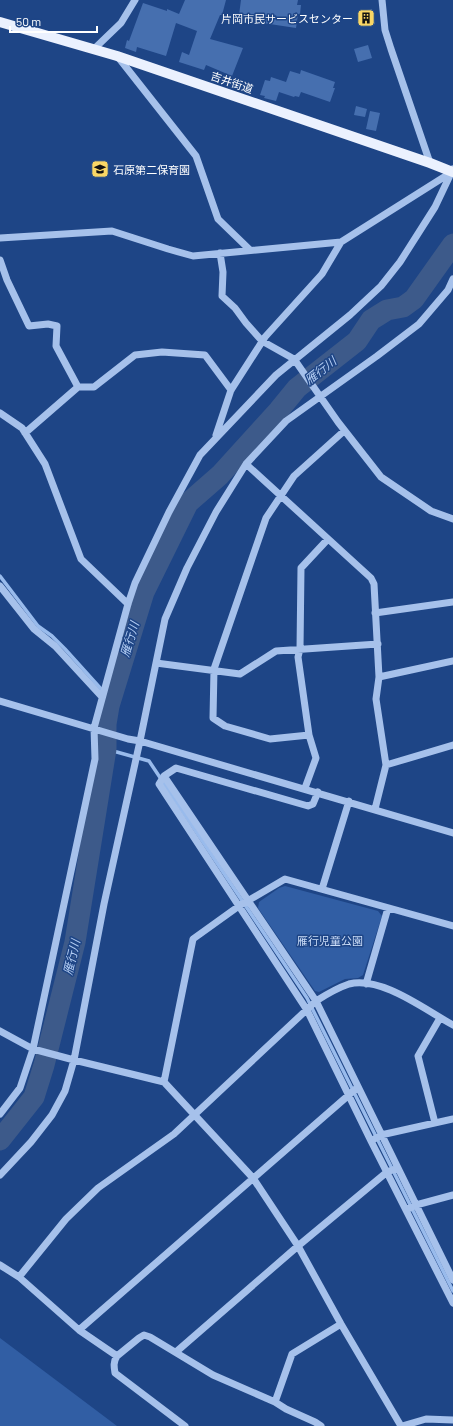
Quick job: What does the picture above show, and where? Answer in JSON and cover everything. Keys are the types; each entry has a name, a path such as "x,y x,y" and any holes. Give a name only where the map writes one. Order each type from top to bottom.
{"main road":[{"name":"吉井街道","path":"0,22 95,48 453,171"}],"street":[{"path":"95,48 121,23 134,0"},
{"path":"382,0 385,30 430,163"},
{"path":"117,56 196,156 218,219 250,250"},
{"path":"216,437 231,390 262,341 287,311 322,274 341,242 453,171"},
{"path":"0,1114 20,1088 33,1049 95,759 94,728 135,583 168,512 200,455 216,437 276,374 350,315 381,286 400,262 435,207 453,171"},
{"path":"0,238 112,232 193,256 341,242"},
{"path":"220,253 223,272 222,296 235,308 262,341 294,360 344,430 381,477 431,511 453,519"},
{"path":"0,260 6,280 29,326 48,324 57,326 56,346 78,387"},
{"path":"0,1175 20,1154 52,1115 65,1091 74,1060 104,904 165,619 187,568 216,512 246,464 286,421 419,324 450,293 453,279"},
{"path":"25,432 78,387 94,387 135,355 162,352 205,355 231,390"},
{"path":"0,413 22,428 45,464 81,559 128,604"},
{"path":"309,735 270,739 224,726 213,718 214,669 266,518 294,476 344,430"},
{"path":"246,464 371,578 374,584 379,677 376,699 386,765 375,809"},
{"path":"305,788 316,758 309,735 298,657 300,649 301,568 328,539"},
{"path":"0,586 34,629 56,646 102,697"},
{"path":"376,613 453,602"},
{"path":"156,663 214,669 240,674 276,651 378,644"},
{"path":"379,677 453,660"},
{"path":"0,701 128,739 140,741 305,788 453,833"},
{"path":"386,765 453,745"},
{"path":"318,792 313,804 308,806 176,768 164,776 159,784 307,1010 371,1141 451,1294 453,1303"},
{"path":"164,776 316,1001 453,1280"},
{"path":"322,889 349,801"},
{"path":"164,1082 193,939 239,906 285,879 453,926"},
{"path":"366,984 388,908"},
{"path":"18,1277 66,1219 98,1188 174,1134 195,1116 316,1001 332,990 351,984 366,984 390,989 453,1025"},
{"path":"434,1123 418,1056 440,1018"},
{"path":"0,1031 33,1049 164,1082 253,1178 298,1246 341,1324 401,1426 426,1419 453,1420"},
{"path":"79,1330 358,1087"},
{"path":"371,1141 381,1135 453,1119"},
{"path":"176,1352 298,1246 387,1172 398,1168"},
{"path":"406,1210 416,1205 453,1195"},
{"path":"0,1265 18,1277 79,1330 116,1356"},
{"path":"275,1402 292,1354 341,1324"},
{"path":"185,1426 115,1373 114,1360 116,1356 144,1335 150,1337 213,1374 275,1402 321,1426"}],"green space":[{"name":"雁行児童公園","path":"285,886 378,911 382,916 363,975 358,978 345,979 319,992 315,991 258,908 259,902 279,888"},
{"path":"0,1338 117,1426 0,1426"}],"building":[{"path":"185,0 226,0 222,15 220,15 210,39 243,48 232,76 206,65 204,70 179,62 182,52 189,55 197,31 176,23 166,56 137,47 136,52 125,48 143,3 167,11 167,9 179,14"},
{"path":"241,0 298,0 297,5 301,5 296,28 263,23 263,18 239,15"},
{"name":"片岡市民サービスセンター","path":"372,9 375,24 363,27 361,11"},
{"path":"368,45 372,58 358,62 354,49"},
{"path":"301,70 335,82 333,88 335,88 330,102 301,92 299,97 294,97 279,92 276,101 264,98 265,96 260,95 265,80 270,81 271,77 286,82 290,71 300,74"},
{"path":"356,106 367,109 365,117 354,115"},
{"path":"370,111 380,113 376,131 366,129"}],"waterway":[{"name":"雁行川","path":"0,1140 34,1097 44,1065 75,942 106,749 106,724 109,706 144,592 188,503 220,475 297,388 357,341 371,320 387,310 403,307 414,299 453,244"},
{"path":"0,576 38,626 52,636 65,649 111,700"},
{"path":"106,749 149,761 307,998 453,1291"}],"place":[{"name":"片岡市民サービスセンター","path":"366,18"},
{"name":"石原第二保育園","path":"100,169"}]}
